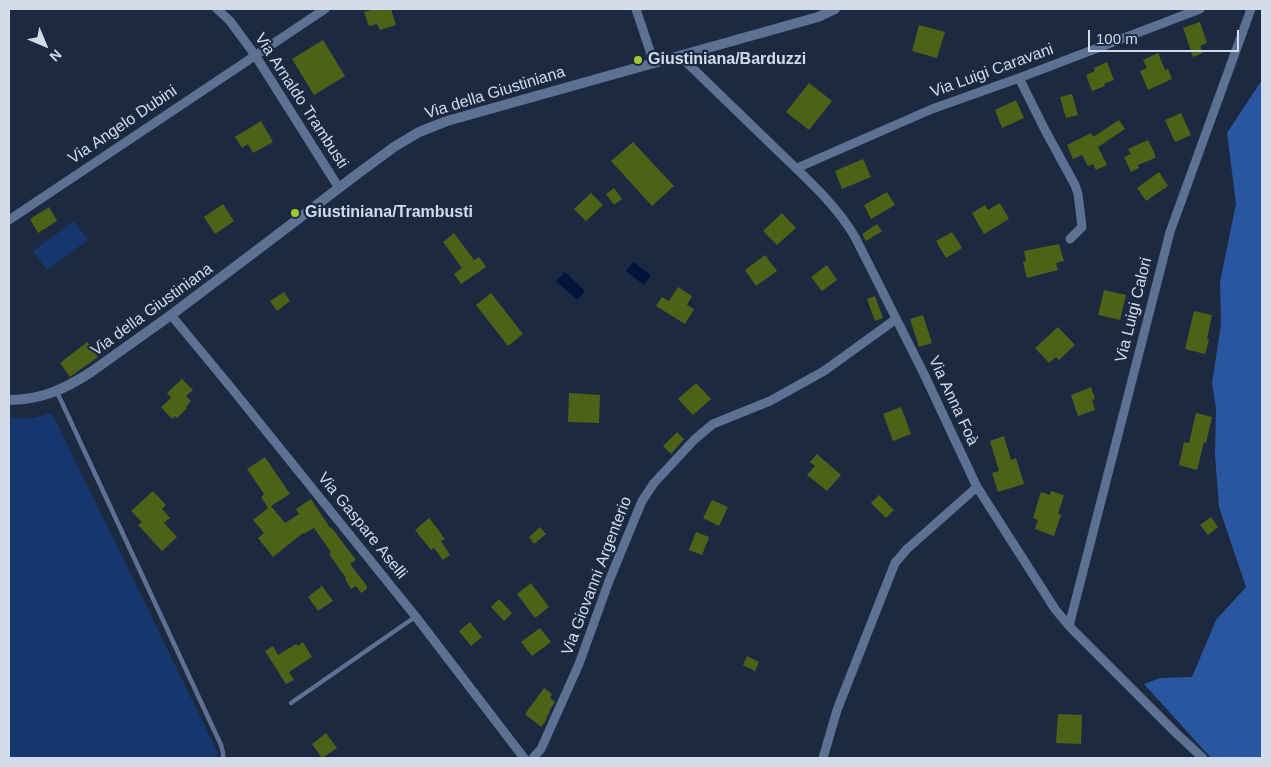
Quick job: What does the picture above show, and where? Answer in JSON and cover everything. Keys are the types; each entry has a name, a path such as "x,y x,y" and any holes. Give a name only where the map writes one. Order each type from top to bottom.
{"street":[{"name":"Via Arnaldo Trambusti","path":"217,9 230,21 255,55 339,188"},
{"name":"Via Angelo Dubini","path":"9,220 325,9"},
{"path":"636,9 654,63"},
{"name":"Via della Giustiniana","path":"9,400 57,392 75,383 171,315 394,147 432,126 818,17 836,9"},
{"name":"Via Luigi Caravani","path":"797,168 932,110 1200,9"},
{"name":"Via Luigi Calori","path":"1069,626 1170,232 1251,9"},
{"name":"Via Anna Foà","path":"680,56 797,168 849,226 977,487 1055,609 1069,626 1203,758"},
{"path":"1019,78 1046,132 1076,185 1082,222 1080,230 1070,239"},
{"name":"Via Gaspare Aselli","path":"171,315 416,617 524,758"},
{"name":"Via Giovanni Argenterio","path":"534,758 541,749 579,664 609,581 642,501 654,483 694,439 713,424 770,401 824,371 896,319"},
{"path":"823,758 837,710 894,564 907,549 977,487"}],"lane":[{"path":"57,392 217,736 223,751 223,758"},
{"path":"291,703 416,617"}],"shaded area":[{"path":"1262,80 1262,758 1211,758 1144,684 1160,678 1192,677 1216,620 1246,587 1219,507 1215,455 1216,409 1212,383 1221,324 1220,282 1236,204 1227,133"},
{"path":"74,221 88,240 47,270 33,251"},
{"path":"633,262 651,275 644,285 626,271"},
{"path":"565,272 585,291 577,300 556,281"},
{"path":"52,413 218,753 216,758 9,758 9,417 28,419"}],"building":[{"path":"375,9 391,9 396,25 380,30 377,24 369,26 364,12"},
{"path":"1200,22 1207,43 1200,46 1203,53 1193,57 1183,28"},
{"path":"919,25 945,32 937,58 912,51"},
{"path":"323,40 345,76 314,95 292,59"},
{"path":"1158,53 1165,70 1168,69 1172,79 1148,90 1140,71 1147,68 1143,60"},
{"path":"1107,62 1114,80 1092,91 1086,75 1095,71 1094,68"},
{"path":"809,83 832,101 809,130 786,112"},
{"path":"1072,94 1078,115 1066,118 1060,97"},
{"path":"1016,100 1024,118 1002,128 995,110"},
{"path":"1181,113 1191,135 1175,142 1165,120"},
{"path":"1119,120 1125,129 1098,147 1107,165 1096,170 1093,164 1088,166 1082,155 1073,159 1067,145 1091,133 1093,137"},
{"path":"261,121 273,142 253,153 248,144 242,148 235,137"},
{"path":"1148,140 1155,158 1138,165 1139,168 1131,172 1124,157 1131,154 1128,149"},
{"path":"633,142 674,186 652,206 611,161"},
{"path":"863,159 871,177 842,189 835,171"},
{"path":"1159,172 1168,186 1146,201 1137,188"},
{"path":"614,188 622,199 614,205 606,194"},
{"path":"887,192 895,205 871,219 864,205"},
{"path":"591,193 603,205 586,221 574,209"},
{"path":"1000,203 1009,219 984,234 972,213 985,205 988,210"},
{"path":"223,204 234,221 215,234 204,217"},
{"path":"49,207 57,221 38,233 30,219"},
{"path":"782,213 796,228 777,245 763,231"},
{"path":"877,224 882,231 866,241 862,234"},
{"path":"952,232 962,248 946,258 936,241"},
{"path":"454,233 474,260 479,257 486,267 461,284 454,274 462,268 443,242"},
{"path":"1059,244 1064,261 1056,263 1058,270 1027,278 1023,262 1026,261 1024,251"},
{"path":"765,255 777,271 756,286 745,270"},
{"path":"827,265 837,280 822,291 811,277"},
{"path":"678,287 692,296 687,305 694,309 685,324 656,306 662,297 669,301"},
{"path":"1104,290 1126,295 1120,320 1098,315"},
{"path":"284,292 290,301 277,311 270,301"},
{"path":"491,293 523,334 508,346 476,305"},
{"path":"875,296 883,318 875,321 867,299"},
{"path":"1194,311 1212,315 1205,354 1185,349"},
{"path":"923,315 932,343 919,347 910,319"},
{"path":"1058,327 1075,345 1059,360 1056,357 1049,363 1035,348"},
{"path":"87,342 98,357 70,377 60,363"},
{"path":"182,379 193,390 186,396 191,401 177,418 175,416 172,419 161,407 171,398 167,393"},
{"path":"696,383 711,399 693,415 678,399"},
{"path":"1091,387 1095,399 1092,400 1095,410 1078,416 1071,395"},
{"path":"569,393 600,395 599,423 568,422"},
{"path":"901,407 911,434 893,441 883,414"},
{"path":"1196,413 1212,417 1197,470 1179,465 1184,442 1189,443"},
{"path":"677,432 684,439 671,454 663,446"},
{"path":"1004,436 1011,460 1016,458 1024,484 998,492 992,473 999,471 990,441"},
{"path":"817,454 841,475 827,491 807,475 815,466 810,462"},
{"path":"265,457 290,494 271,506 285,523 299,514 296,509 311,499 330,528 356,560 350,564 367,586 367,589 361,593 356,586 351,589 346,578 329,554 331,552 314,528 303,533 273,557 258,538 264,533 253,520 268,508 261,497 264,494 247,469"},
{"path":"153,491 166,505 162,509 170,518 164,523 177,537 162,551 138,525 142,522 131,511"},
{"path":"1051,491 1064,495 1058,514 1061,515 1054,536 1035,529 1038,520 1033,518 1041,492 1050,495"},
{"path":"879,495 894,510 886,518 871,503"},
{"path":"712,500 728,507 719,526 703,518"},
{"path":"1211,517 1218,527 1208,535 1200,525"},
{"path":"429,518 445,539 441,541 450,555 443,560 434,548 431,550 415,530"},
{"path":"540,527 546,534 534,544 529,537"},
{"path":"696,532 709,537 702,555 689,550"},
{"path":"531,583 549,607 535,618 517,594"},
{"path":"322,586 333,601 318,611 308,597"},
{"path":"499,599 512,613 504,621 491,607"},
{"path":"470,622 482,637 471,646 459,631"},
{"path":"540,628 551,642 532,656 521,642"},
{"path":"303,642 312,657 289,672 294,680 286,684 265,651 273,646 278,655"},
{"path":"747,656 759,662 755,671 743,665"},
{"path":"544,688 552,694 550,698 555,702 541,727 525,714"},
{"path":"1058,714 1082,715 1081,744 1056,743"},
{"path":"326,733 337,748 322,758 312,744"}],"place":[{"name":"Giustiniana/Barduzzi","path":"638,60"},
{"name":"Giustiniana/Trambusti","path":"295,213"}]}
